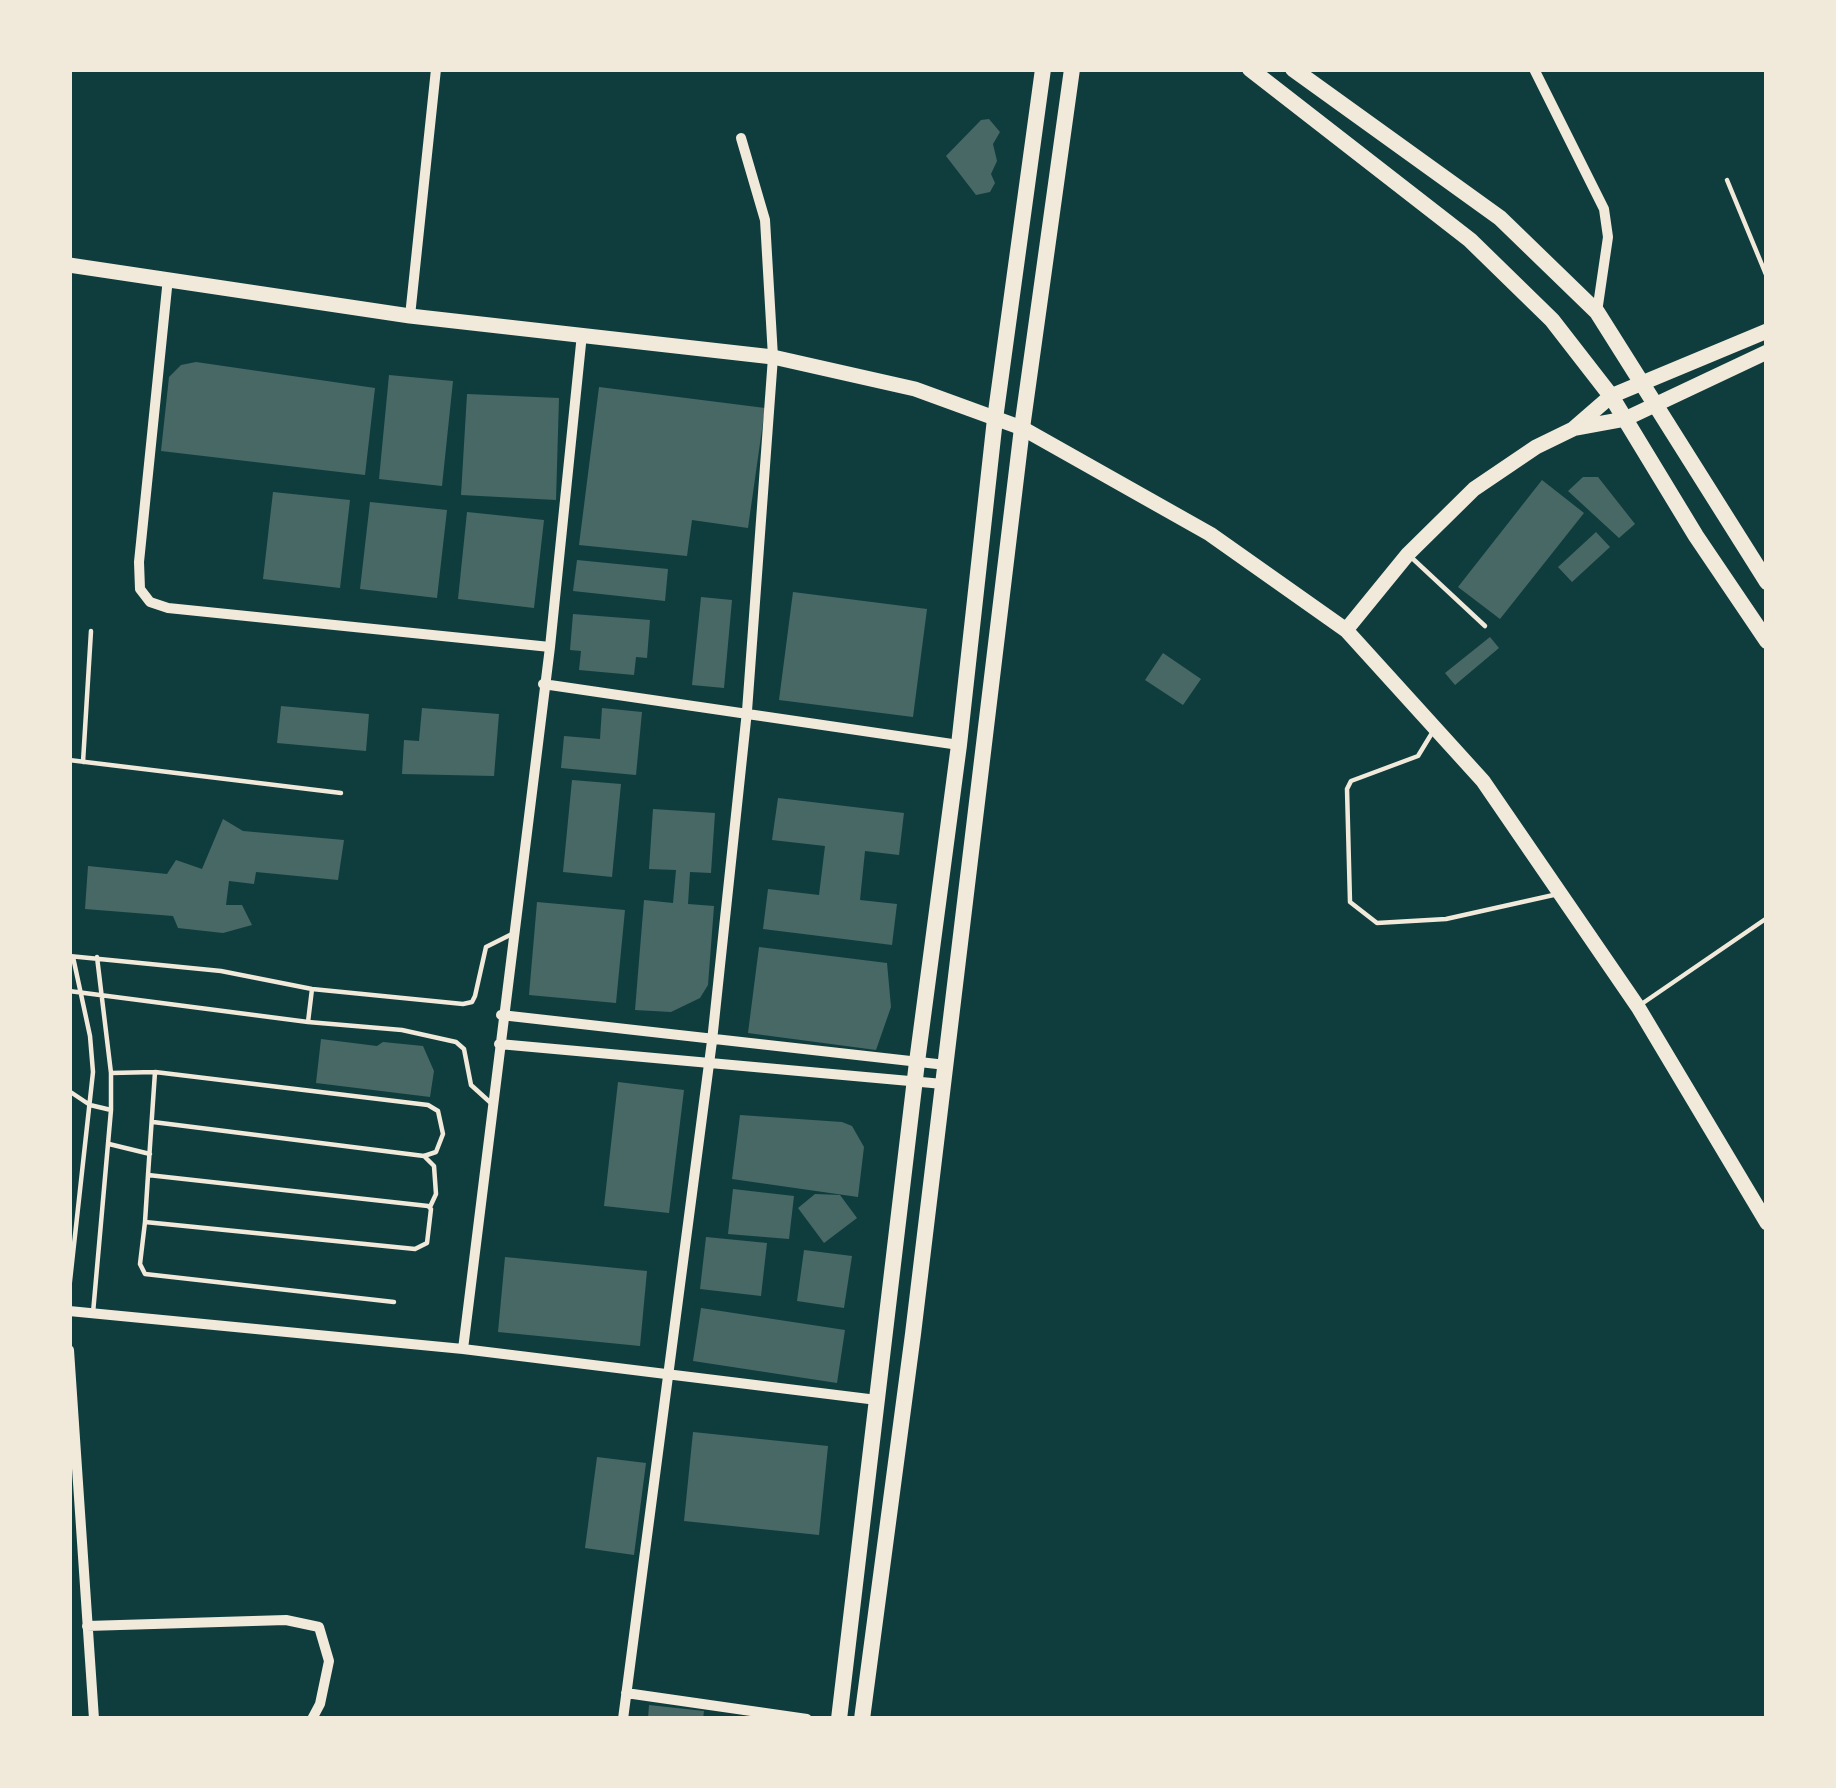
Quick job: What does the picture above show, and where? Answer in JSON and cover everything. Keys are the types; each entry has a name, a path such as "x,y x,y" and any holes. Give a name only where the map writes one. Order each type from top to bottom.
{"main road":[{"path":"839,1719 915,1071 959,745 994,419 1043,69"},
{"path":"862,1719 914,1334 1022,428 1072,69"},
{"path":"1250,69 1470,240 1552,320 1611,396 1696,536 1767,640"},
{"path":"1293,69 1500,218 1597,312 1767,581"},
{"path":"69,265 410,316 772,357 915,389 1022,428 1210,534 1346,630 1483,781 1638,1007 1767,1223"},
{"path":"1346,630 1408,554 1474,489 1536,447 1573,429 1611,396 1767,331"},
{"path":"1573,429 1625,419 1767,352"},
{"path":"946,844 974,847"}],"street":[{"path":"410,316 436,69"},
{"path":"1534,69 1604,209 1607,237 1597,312"},
{"path":"623,1719 712,1041 747,711 772,357 765,220 741,138"},
{"path":"168,278 139,562 140,589 150,602 168,608 550,647"},
{"path":"463,1349 550,647 583,333"},
{"path":"543,684 959,745"},
{"path":"501,1015 915,1071 944,1084"},
{"path":"499,1043 708,1065 915,1071 946,1065"},
{"path":"69,1311 463,1349 877,1400"},
{"path":"886,1330 914,1334"},
{"path":"69,1350 72,1458 94,1719"},
{"path":"87,1626 286,1621 319,1627 328,1661 320,1704 312,1719"},
{"path":"626,1693 807,1719"}],"lane":[{"path":"1727,180 1767,277"},
{"path":"1408,554 1485,626"},
{"path":"83,761 91,631"},
{"path":"1435,728 1418,757 1352,781 1347,788 1350,902 1377,923 1446,919 1560,893"},
{"path":"69,760 341,793"},
{"path":"1638,1007 1767,918"},
{"path":"69,1290 90,1105 90,1036 71,956 221,971 312,988 472,1002 486,947 512,934"},
{"path":"93,1313 111,1110 97,957"},
{"path":"308,1022 312,988"},
{"path":"69,991 402,1030 456,1042 464,1048 471,1085 492,1103"},
{"path":"111,1073 155,1072 428,1105 438,1111 443,1134 436,1152 424,1156 153,1122"},
{"path":"155,1072 140,1264 145,1274 394,1302"},
{"path":"69,1091 90,1105 111,1110"},
{"path":"109,1144 150,1154"},
{"path":"145,1222 420,1249 427,1243 436,1194 434,1166 424,1156"},
{"path":"148,1174 430,1207"}],"building":[{"path":"989,119 1000,132 993,144 995,183 990,192 976,195 946,156 981,120"},
{"path":"196,362 375,388 365,475 161,451 169,377 181,365"},
{"path":"389,375 453,381 442,486 379,479"},
{"path":"599,387 765,408 748,528 692,520 687,556 579,545"},
{"path":"467,394 559,398 556,500 461,495"},
{"path":"1583,477 1598,477 1635,524 1619,538 1568,491"},
{"path":"1542,480 1584,513 1500,619 1458,587"},
{"path":"273,492 350,500 340,588 263,579"},
{"path":"370,502 447,510 437,598 360,589"},
{"path":"467,512 544,520 534,608 458,599"},
{"path":"1596,532 1610,547 1572,582 1558,567"},
{"path":"577,560 668,569 665,601 573,591"},
{"path":"793,592 927,609 913,717 779,700"},
{"path":"701,597 732,600 724,688 692,685"},
{"path":"573,614 650,620 647,658 636,657 634,675 579,670 581,651 570,650"},
{"path":"1490,637 1499,648 1455,685 1445,673"},
{"path":"1163,653 1201,679 1183,705 1145,680"},
{"path":"281,706 369,714 366,751 277,743"},
{"path":"422,708 499,714 494,776 402,774 404,740 419,741"},
{"path":"602,708 642,712 636,775 561,768 564,736 600,739"},
{"path":"572,780 621,784 612,877 563,872"},
{"path":"778,798 904,813 899,855 865,851 860,900 897,904 892,945 763,929 768,889 819,895 825,846 772,840"},
{"path":"653,809 715,813 711,873 690,872 688,904 714,906 708,985 700,998 671,1012 635,1010 644,900 673,903 676,870 649,869"},
{"path":"223,819 243,831 344,840 338,880 256,872 254,884 229,881 226,905 242,905 252,925 223,933 178,928 173,916 85,909 88,866 167,874 176,860 202,869"},
{"path":"537,902 625,910 616,1003 529,995"},
{"path":"759,947 887,963 891,1007 876,1050 748,1033"},
{"path":"321,1039 423,1046 434,1071 430,1097 316,1083"},
{"path":"618,1082 684,1090 669,1213 604,1206"},
{"path":"740,1115 852,1126 864,1147 858,1197 732,1179"},
{"path":"733,1189 794,1196 789,1239 728,1234"},
{"path":"815,1194 840,1195 857,1218 824,1243 798,1208"},
{"path":"706,1237 767,1243 761,1296 700,1289"},
{"path":"804,1250 852,1256 844,1308 797,1301"},
{"path":"505,1257 647,1271 640,1346 498,1332"},
{"path":"701,1308 845,1330 837,1383 693,1361"},
{"path":"693,1432 828,1446 819,1535 684,1521"},
{"path":"597,1457 646,1463 634,1555 585,1548"},
{"path":"649,1705 704,1711 703,1719 648,1719"}]}
